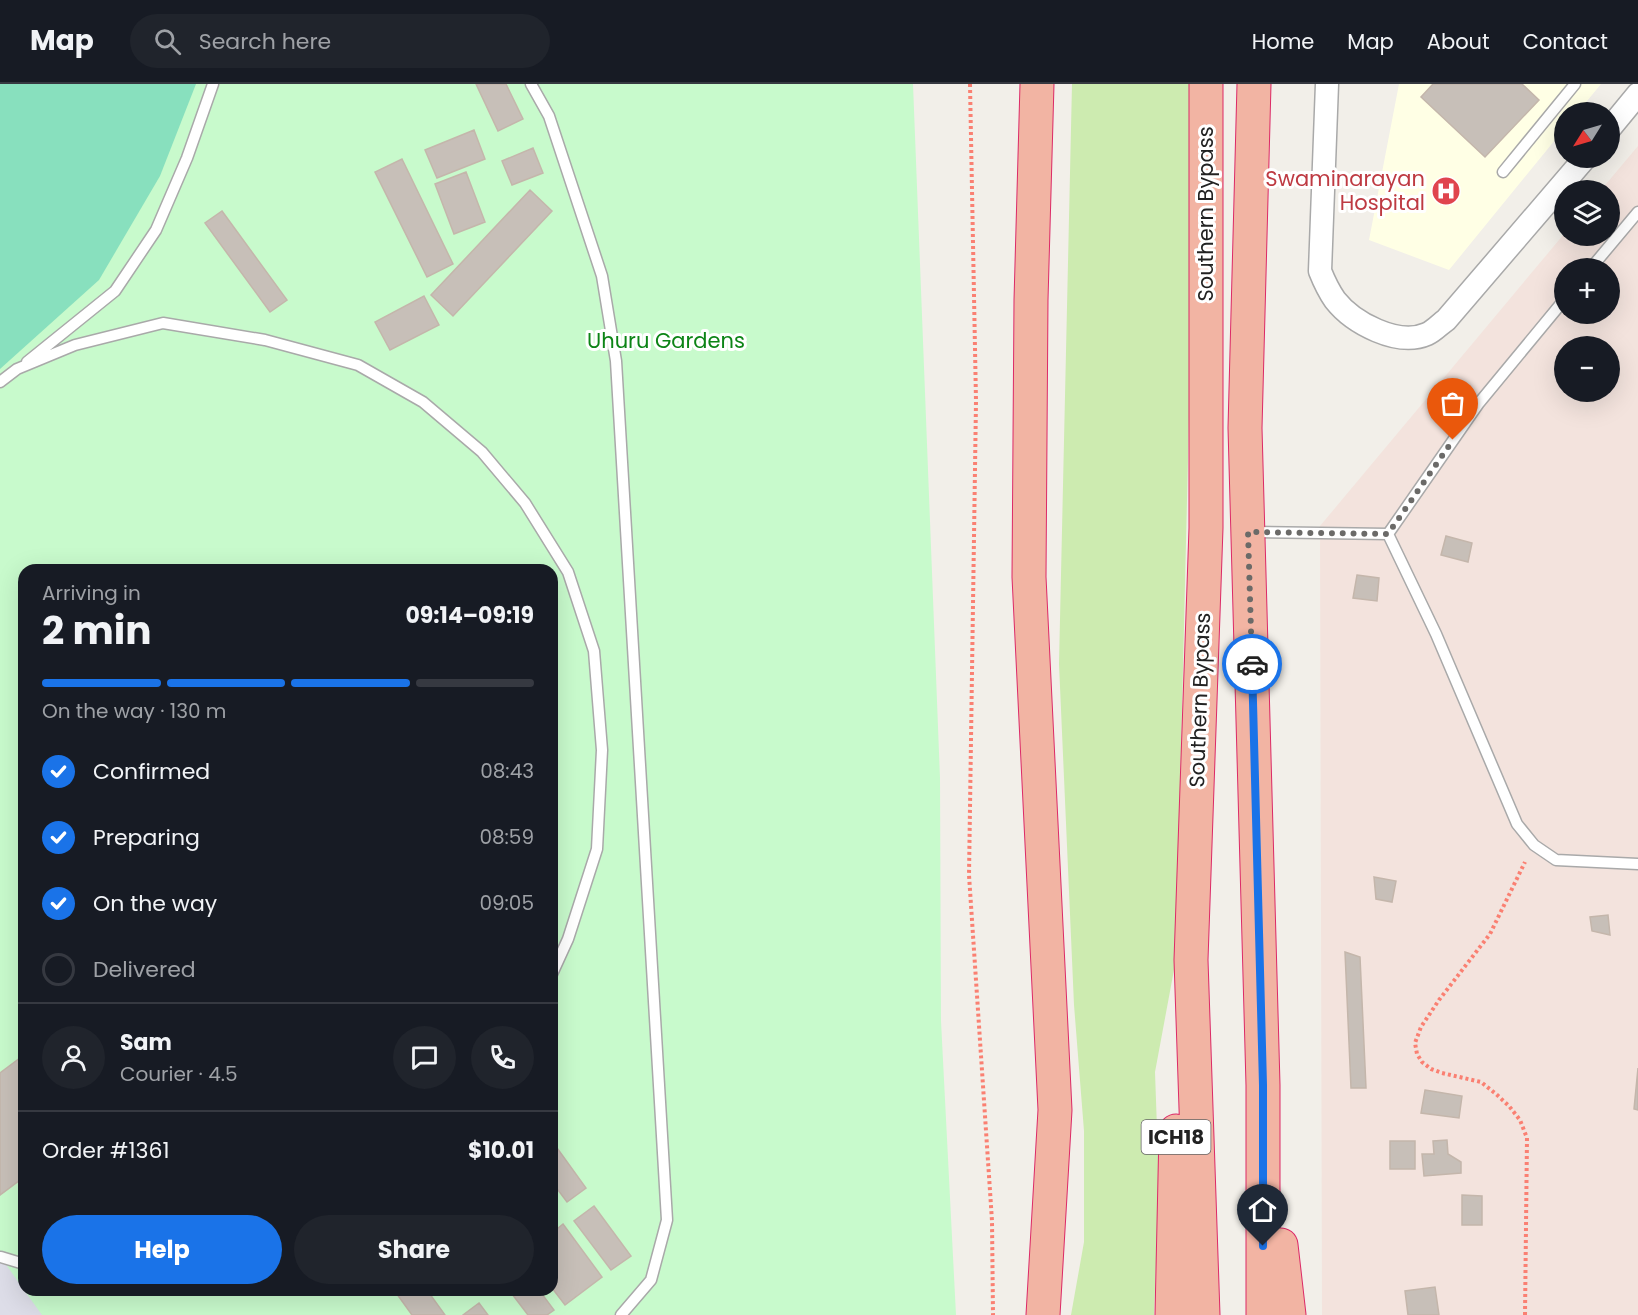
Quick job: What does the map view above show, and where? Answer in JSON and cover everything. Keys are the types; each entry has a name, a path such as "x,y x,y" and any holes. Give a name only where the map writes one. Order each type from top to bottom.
{"highway":[{"path":"1037,84 1031,300 1029,578 1055,1110 1043,1315"},
{"name":"Southern Bypass","path":"1203,1315 1191,960 1206,528 1206,84"},
{"name":"Southern Bypass","path":"1254,84 1245,429 1263,1085 1263,1315"},
{"name":"ICH18","path":"1172,1315 1177,1064 1191,960"},
{"path":"1263,1085 1289,1315"}],"street":[{"path":"1327,84 1320,271 1326,287 1344,309 1375,330 1398,337 1414,337 1427,334 1446,320 1576,168"},
{"path":"1620,116 1638,94"}],"lane":[{"path":"0,382 115,291 156,230 187,158 213,84"},
{"path":"531,84 549,116 602,276 616,361 667,1220 651,1280 621,1315"},
{"path":"1503,172 1575,84"},
{"path":"1599,258 1638,212"},
{"path":"1388,534 1479,403 1554,312"},
{"path":"17,369 75,345 163,323 265,340 358,365 423,402 482,452 525,503 568,572 594,651 602,750 597,849 568,939 558,961"},
{"path":"1248,532 1388,534"},
{"path":"1388,534 1436,634 1517,824 1534,845 1556,860 1638,864"},
{"path":"1,1257 18,1262"}],"path":[{"path":"970,84 976,400 969,875 992,1221 993,1315"},
{"path":"1525,1315 1527,1138 1520,1120 1509,1106 1481,1082 1431,1069 1422,1062 1415,1043 1421,1027 1439,1000 1490,934 1534,845"}],"shaded area":[{"name":"Swaminarayan Hospital","path":"1399,84 1601,84 1586,102 1554,102 1554,141 1449,270 1369,240"},
{"path":"1638,146 1638,1315 1322,1315 1320,526 1554,246 1620,246 1620,180 1609,180"},
{"path":"0,1256 18,1282 18,1296 28,1296 42,1315 0,1315"}],"green space":[{"name":"Uhuru Gardens","path":"0,84 913,84 940,778 941,1021 956,1315 0,1315"},
{"path":"0,84 196,84 160,176 99,280 0,369"},
{"path":"1072,84 1197,84 1176,959 1155,1072 1159,1185 1154,1315 1071,1315 1084,1242 1084,1131 1074,1005 1059,664"}],"building":[{"path":"476,84 506,84 523,119 498,131"},
{"path":"1433,84 1522,84 1539,100 1485,157 1421,97"},
{"path":"474,130 485,159 437,178 425,150"},
{"path":"533,148 543,173 512,185 502,161"},
{"path":"402,159 453,264 427,277 375,172"},
{"path":"466,172 485,222 454,234 435,184"},
{"path":"530,190 552,211 453,316 431,295"},
{"path":"222,211 287,300 270,312 205,223"},
{"path":"424,296 439,325 390,350 375,322"},
{"path":"1446,536 1472,543 1468,562 1441,555"},
{"path":"1357,575 1379,578 1377,601 1353,598"},
{"path":"1374,877 1396,881 1392,902 1376,899"},
{"path":"1608,915 1610,935 1592,931 1590,917"},
{"path":"1345,952 1360,957 1366,1088 1351,1088"},
{"path":"18,1060 18,1182 0,1195 0,1073"},
{"path":"1638,1068 1638,1110 1634,1109"},
{"path":"1425,1090 1462,1096 1459,1118 1421,1113"},
{"path":"1447,1140 1448,1154 1461,1162 1461,1173 1424,1176 1422,1154 1434,1154 1433,1141"},
{"path":"1390,1141 1415,1141 1415,1169 1390,1169"},
{"path":"558,1149 586,1188 567,1202 558,1190"},
{"path":"1462,1195 1482,1196 1482,1225 1462,1225"},
{"path":"594,1206 631,1256 611,1270 574,1221"},
{"path":"563,1224 602,1277 565,1305 558,1296 558,1228"},
{"path":"1435,1287 1439,1315 1408,1315 1405,1291"},
{"path":"398,1296 431,1296 445,1315 412,1315"},
{"path":"514,1296 544,1296 554,1310 547,1315 528,1315"},
{"path":"479,1303 488,1315 463,1315"}],"way so far":[{"path":"1252,664 1248,532 1388,534 1453,440"}],"place":[{"name":"Swaminarayan Hospital","path":"1446,191"}],"route":[{"path":"1252,664 1263,1085 1263,1246"}]}
